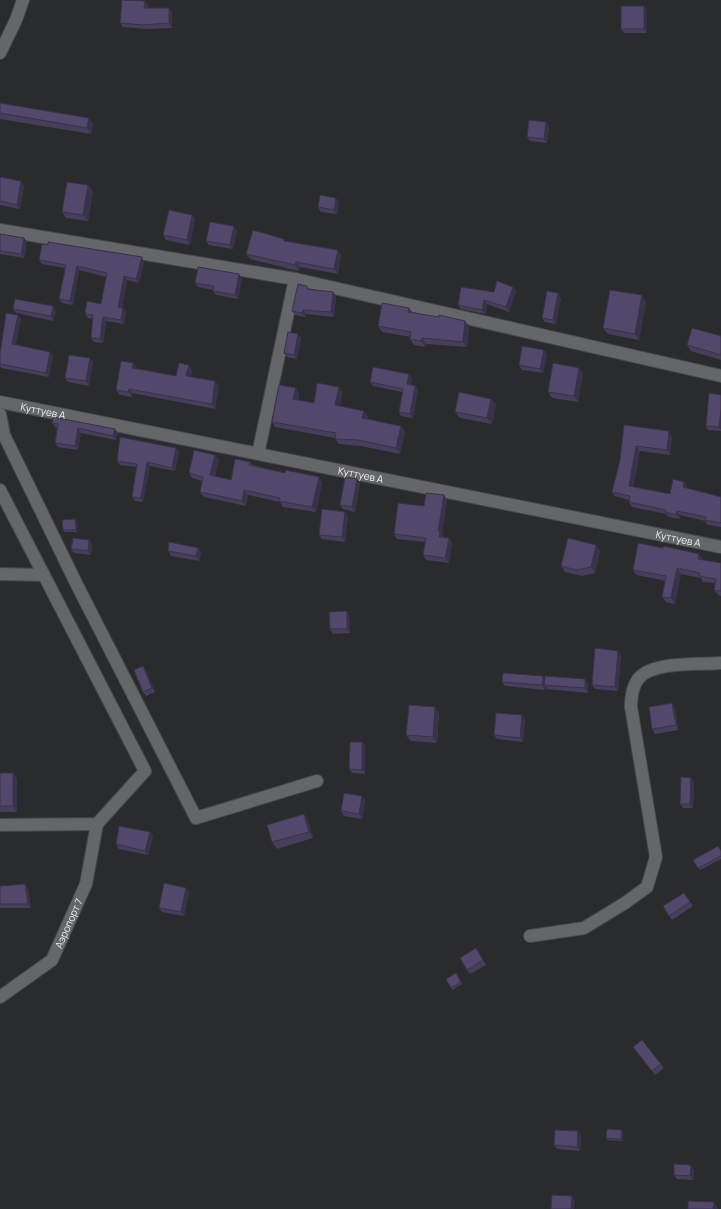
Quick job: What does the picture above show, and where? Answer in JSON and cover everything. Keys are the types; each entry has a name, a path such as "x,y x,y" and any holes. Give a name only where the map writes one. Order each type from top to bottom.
{"street":[{"path":"0,53 16,20 23,0"},
{"path":"0,230 295,279 721,376"},
{"path":"258,454 295,279"},
{"name":"Куттуев А","path":"0,402 721,547"},
{"path":"0,414 4,434 77,586 196,818 317,781"},
{"path":"0,490 145,771 97,824 0,826"},
{"path":"0,574 44,575"},
{"path":"530,936 584,928 625,903 647,887 656,857 631,708 631,693 639,677 656,667 721,663"},
{"name":"Аэропорт 7","path":"0,997 52,960 86,884 97,824"}],"building":[{"path":"122,0 145,1 144,8 169,8 169,23 143,25 120,23"},
{"path":"621,6 644,6 644,29 621,29"},
{"path":"0,103 89,118 87,128 0,113"},
{"path":"529,120 546,122 544,139 527,137"},
{"path":"0,177 21,181 17,205 0,201"},
{"path":"67,182 88,185 83,215 62,212"},
{"path":"320,195 336,198 334,210 318,207"},
{"path":"169,210 192,215 187,240 163,235"},
{"path":"210,222 234,226 230,245 206,241"},
{"path":"253,230 284,239 284,241 338,250 334,269 296,262 295,265 246,254"},
{"path":"0,234 24,238 21,254 0,251"},
{"path":"48,242 142,257 136,279 124,276 118,307 123,308 121,320 103,317 100,339 91,338 93,315 85,314 87,301 101,304 107,273 77,266 70,301 59,299 66,265 39,260 42,244 48,245"},
{"path":"198,267 239,274 235,295 213,291 214,286 195,283"},
{"path":"497,281 513,287 506,307 484,300 482,310 458,305 461,287 494,292"},
{"path":"298,284 307,286 307,289 333,292 331,312 303,310 302,313 292,311"},
{"path":"610,290 642,295 635,334 603,328"},
{"path":"547,291 558,293 553,320 542,318"},
{"path":"15,299 53,306 51,316 13,309"},
{"path":"382,303 409,308 408,312 439,317 439,315 465,321 463,342 422,338 421,341 410,339 411,332 378,326"},
{"path":"6,313 18,315 12,344 50,352 46,373 0,364"},
{"path":"692,328 721,336 721,355 687,345"},
{"path":"288,332 298,334 294,355 284,353"},
{"path":"522,346 544,350 540,369 519,365"},
{"path":"69,355 90,358 86,381 65,378"},
{"path":"121,361 133,363 132,368 176,376 179,363 189,365 186,376 215,381 212,404 129,389 128,392 116,390"},
{"path":"553,363 579,368 574,396 548,392"},
{"path":"373,367 409,374 407,384 415,386 410,414 399,412 403,389 370,382"},
{"path":"317,383 339,387 335,405 364,411 362,418 401,426 396,448 358,440 335,439 336,433 272,422 279,385 296,388 293,399 314,403"},
{"path":"459,392 491,399 487,418 455,412"},
{"path":"709,393 721,395 719,427 706,426"},
{"path":"53,417 115,429 113,436 78,428 75,446 55,443 58,424 52,423"},
{"path":"624,425 669,431 667,450 636,446 629,486 670,494 673,479 684,482 683,487 721,497 721,523 705,520 706,517 677,511 676,515 665,512 666,510 629,502 630,496 612,492 620,460"},
{"path":"120,437 176,448 172,468 147,462 141,498 132,497 137,464 117,461"},
{"path":"194,450 215,455 210,475 231,480 235,459 250,462 249,465 285,473 286,470 319,477 312,507 279,501 280,498 244,490 242,501 200,492 203,477 189,473"},
{"path":"345,477 357,479 352,507 340,505"},
{"path":"426,493 444,495 438,531 440,531 439,537 449,538 445,558 423,555 426,538 394,534 398,503 424,506"},
{"path":"322,509 345,512 342,537 319,535"},
{"path":"75,519 76,530 63,530 62,520"},
{"path":"73,538 89,540 88,551 71,549"},
{"path":"568,538 596,545 591,567 577,570 561,566"},
{"path":"169,542 198,548 196,556 168,551"},
{"path":"638,543 663,548 664,546 699,554 698,559 721,563 721,591 714,590 716,579 699,576 700,573 677,568 671,598 662,597 666,576 633,570"},
{"path":"347,611 347,629 330,629 329,612"},
{"path":"595,648 618,651 615,687 592,685"},
{"path":"143,666 152,688 143,692 134,670"},
{"path":"503,673 543,676 542,685 502,682"},
{"path":"545,676 585,679 585,688 544,685"},
{"path":"672,703 676,725 652,729 649,707"},
{"path":"409,705 435,707 433,737 406,735"},
{"path":"496,713 522,715 520,738 494,735"},
{"path":"350,742 362,742 362,770 349,769"},
{"path":"0,773 13,773 13,806 0,806"},
{"path":"681,777 691,778 690,804 680,804"},
{"path":"344,793 362,796 359,814 341,811"},
{"path":"304,814 309,832 272,842 267,825"},
{"path":"119,826 150,832 145,851 116,844"},
{"path":"718,846 721,851 721,856 698,868 693,860"},
{"path":"164,883 186,888 181,912 159,908"},
{"path":"25,884 28,904 0,904 0,886"},
{"path":"684,893 690,902 669,916 663,906"},
{"path":"476,948 483,960 467,970 460,958"},
{"path":"456,973 461,982 451,988 446,979"},
{"path":"642,1040 661,1064 652,1071 633,1047"},
{"path":"607,1129 622,1130 621,1139 606,1138"},
{"path":"555,1130 578,1131 577,1147 554,1145"},
{"path":"674,1164 691,1165 690,1176 674,1175"},
{"path":"552,1195 572,1196 571,1209 551,1209"},
{"path":"688,1201 714,1202 713,1209 688,1209"}]}
